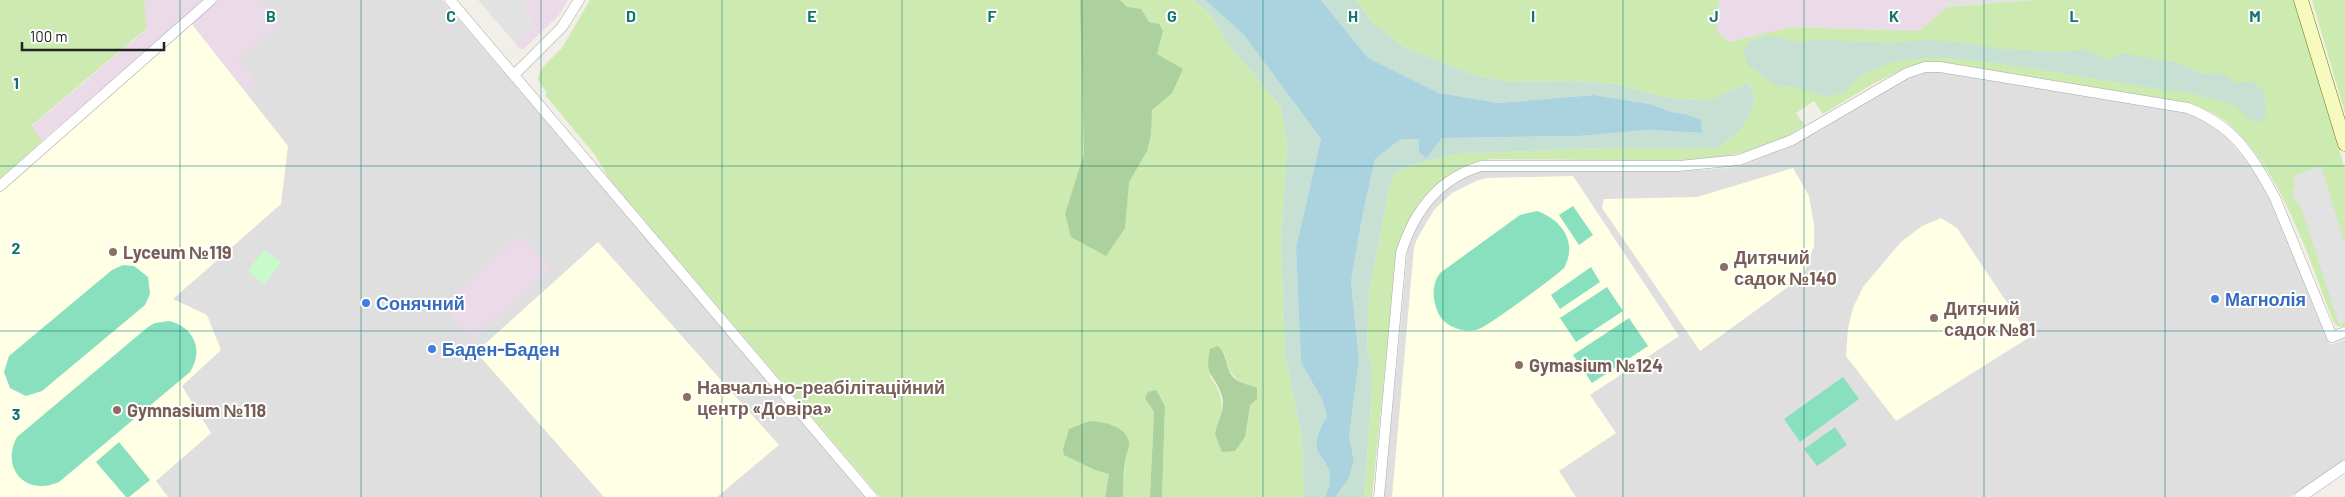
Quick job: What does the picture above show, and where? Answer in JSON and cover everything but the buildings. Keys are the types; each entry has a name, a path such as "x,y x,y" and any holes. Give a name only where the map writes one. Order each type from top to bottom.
{"main road":[{"path":"2301,0 2345,144"}],"street":[{"path":"0,186 211,0"},
{"path":"450,0 515,74 872,497"},
{"path":"515,74 562,27 579,0"},
{"path":"1379,497 1401,253 1407,234 1424,203 1444,184 1458,174 1482,166 1679,166 1738,160 1792,140 1906,73 1924,67 1940,67 2188,108 2210,116 2240,143 2275,198 2332,338 2345,332"},
{"path":"2300,497 2345,466"}],"shaded area":[{"path":"147,0 204,0 42,141 31,127 147,29 144,3"},
{"path":"218,0 442,0 867,497 0,497 0,193"},
{"path":"218,0 261,0 280,25 238,59 258,84 247,93 191,23"},
{"path":"478,0 523,0 534,29 514,42"},
{"path":"523,0 568,0 559,15 524,49 520,49 514,42 534,29"},
{"path":"1193,0 1205,0 1244,35 1321,139 1296,248 1301,363 1322,399 1327,416 1317,440 1319,454 1329,472 1330,484 1325,497 1304,497 1302,438 1285,355 1281,244 1287,144 1281,107 1228,44 1211,15"},
{"path":"1321,0 1356,0 1373,23 1404,47 1474,75 1511,82 1572,81 1616,84 1669,98 1700,100 1710,100 1748,83 1753,92 1754,102 1747,120 1733,136 1717,148 1601,148 1456,154 1407,166 1395,174 1390,184 1369,293 1367,346 1372,368 1372,392 1364,497 1335,497 1348,480 1354,461 1349,436 1359,360 1351,282 1375,159 1401,139 1419,139 1419,152 1442,138 1579,136 1649,130 1702,133 1685,114 1672,112 1650,104 1594,95 1498,103 1439,93 1368,58"},
{"path":"1719,0 1946,0 1947,7 1919,31 1790,27 1729,42 1717,31"},
{"path":"1946,0 2032,0 1947,7"},
{"name":"Lyceum №119","path":"191,23 288,146 281,204 173,299 207,315 221,350 182,386 211,433 156,481 168,497 0,497 0,193"},
{"path":"1768,36 1798,42 1823,40 1891,43 1920,40 1961,42 2001,49 2064,52 2084,49 2110,60 2122,53 2179,63 2201,74 2220,73 2237,83 2252,81 2264,91 2266,115 2259,123 2249,119 2235,105 2193,94 1990,62 1945,58 1924,58 1889,63 1858,77 1847,91 1828,97 1792,86 1777,87 1748,65 1743,52 1750,41"},
{"path":"1926,72 1941,72 2188,113 2207,121 2222,132 2250,165 2271,199 2330,345 2345,340 2345,460 2290,497 1384,497 1408,246 1429,205 1447,186 1460,178 1482,170 1703,170 1739,167 1794,145 1907,77"},
{"path":"2321,166 2345,245 2345,322 2339,324 2300,204 2295,202 2292,192 2295,185 2293,176"},
{"name":"Дитячий садок №140","path":"1793,168 1809,196 1814,225 1814,246 1803,276 1700,351 1602,208 1604,199 1697,197"},
{"name":"Gymasium №124","path":"1573,176 1679,336 1590,395 1616,433 1559,471 1576,497 1392,497 1414,247 1418,237 1434,210 1452,193 1476,181 1486,178"},
{"name":"Дитячий садок №81","path":"1941,218 1957,228 2030,337 1896,421 1846,356 1848,328 1853,308 1863,287 1901,242 1922,226"},
{"path":"520,235 551,269 473,339 442,305"},
{"path":"598,242 779,445 717,497 604,497 476,352"}],"green space":[{"path":"0,0 147,0 144,3 147,28 31,126 42,141 0,180"},
{"path":"590,0 1193,0 1211,15 1228,44 1281,107 1287,144 1281,244 1285,355 1302,438 1304,497 1162,497 1165,406 1150,407 1154,412 1150,497 1123,497 1125,460 1129,443 1107,426 1089,423 1069,430 1063,449 1095,470 1109,474 1105,497 880,497 610,180 595,155 545,95 547,93 538,80 541,69 562,48","holes":["1224,352 1229,369 1235,377 1239,381 1250,385 1250,405 1247,419 1217,424 1222,405 1217,388 1210,376"]},
{"path":"1080,0 1120,0 1127,7 1141,9 1149,22 1159,24 1163,31 1157,54 1183,69 1172,93 1152,110 1151,134 1147,151 1129,182 1125,228 1106,256 1071,237 1065,214 1084,154"},
{"path":"1356,0 1719,0 1717,31 1729,42 1790,27 1919,31 1947,7 2032,0 2294,0 2345,169 2345,327 2337,326 2333,321 2292,216 2265,166 2248,144 2221,118 2189,104 1940,62 1924,64 1909,68 1879,81 1823,114 1814,101 1796,113 1805,125 1783,138 1736,154 1711,158 1660,161 1492,159 1474,163 1443,179 1420,204 1403,235 1397,252 1372,497 1364,497 1372,392 1372,368 1367,346 1369,293 1390,184 1395,174 1407,166 1456,154 1601,148 1717,148 1725,143 1746,120 1751,111 1753,92 1748,83 1710,100 1701,100 1669,98 1616,84 1572,81 1511,82 1474,75 1404,47 1373,23"},
{"path":"2312,0 2345,0 2345,113"},
{"path":"1573,206 1593,235 1579,245 1559,215"},
{"path":"1537,211 1554,220 1565,233 1569,249 1564,268 1522,301 1479,329 1460,329 1443,320 1434,300 1434,286 1440,273 1520,215"},
{"path":"264,250 281,262 264,285 248,271"},
{"path":"123,265 134,266 148,277 150,294 145,305 42,391 26,396 10,388 4,372 9,356 112,270"},
{"path":"1591,267 1600,282 1560,309 1551,295"},
{"path":"1607,287 1623,311 1576,342 1560,318"},
{"path":"1629,318 1648,346 1592,383 1573,355"},
{"path":"169,321 185,328 194,341 196,356 190,372 59,482 47,486 36,486 27,483 19,477 14,469 12,459 17,437 148,327 155,323"},
{"path":"1218,346 1234,378 1239,382 1257,388 1257,399 1250,405 1245,437 1235,451 1222,452 1215,434 1223,401 1208,365 1210,349"},
{"path":"1843,377 1859,399 1800,442 1784,419"},
{"path":"1156,390 1165,406 1162,497 1150,497 1154,412 1145,398 1148,392"},
{"path":"1090,421 1114,426 1124,432 1127,437 1129,444 1124,466 1123,497 1105,497 1109,474 1095,470 1064,455 1063,449 1069,429"},
{"path":"1835,427 1847,445 1817,466 1804,449"},
{"path":"119,442 150,480 129,497 126,497 96,462"}],"water":[{"path":"1205,0 1321,0 1368,58 1439,93 1498,103 1594,95 1650,104 1672,112 1685,114 1701,120 1702,133 1649,130 1579,136 1442,138 1426,158 1419,152 1419,139 1401,139 1375,159 1351,282 1359,360 1349,436 1354,461 1348,480 1335,497 1325,497 1330,484 1329,472 1319,454 1317,441 1327,416 1322,399 1301,363 1296,248 1321,139 1244,35"}],"place":[{"name":"Lyceum №119","path":"113,252"},
{"name":"Дитячий садок №140","path":"1724,267"},
{"name":"Магнолія","path":"2215,299"},
{"name":"Сонячний","path":"366,303"},
{"name":"Дитячий садок №81","path":"1934,318"},
{"name":"Баден-Баден","path":"432,349"},
{"name":"Gymasium №124","path":"1519,365"},
{"name":"Навчально-реабілітаційний центр «Довіра»","path":"687,397"},
{"name":"Gymnasium №118","path":"117,410"}]}
